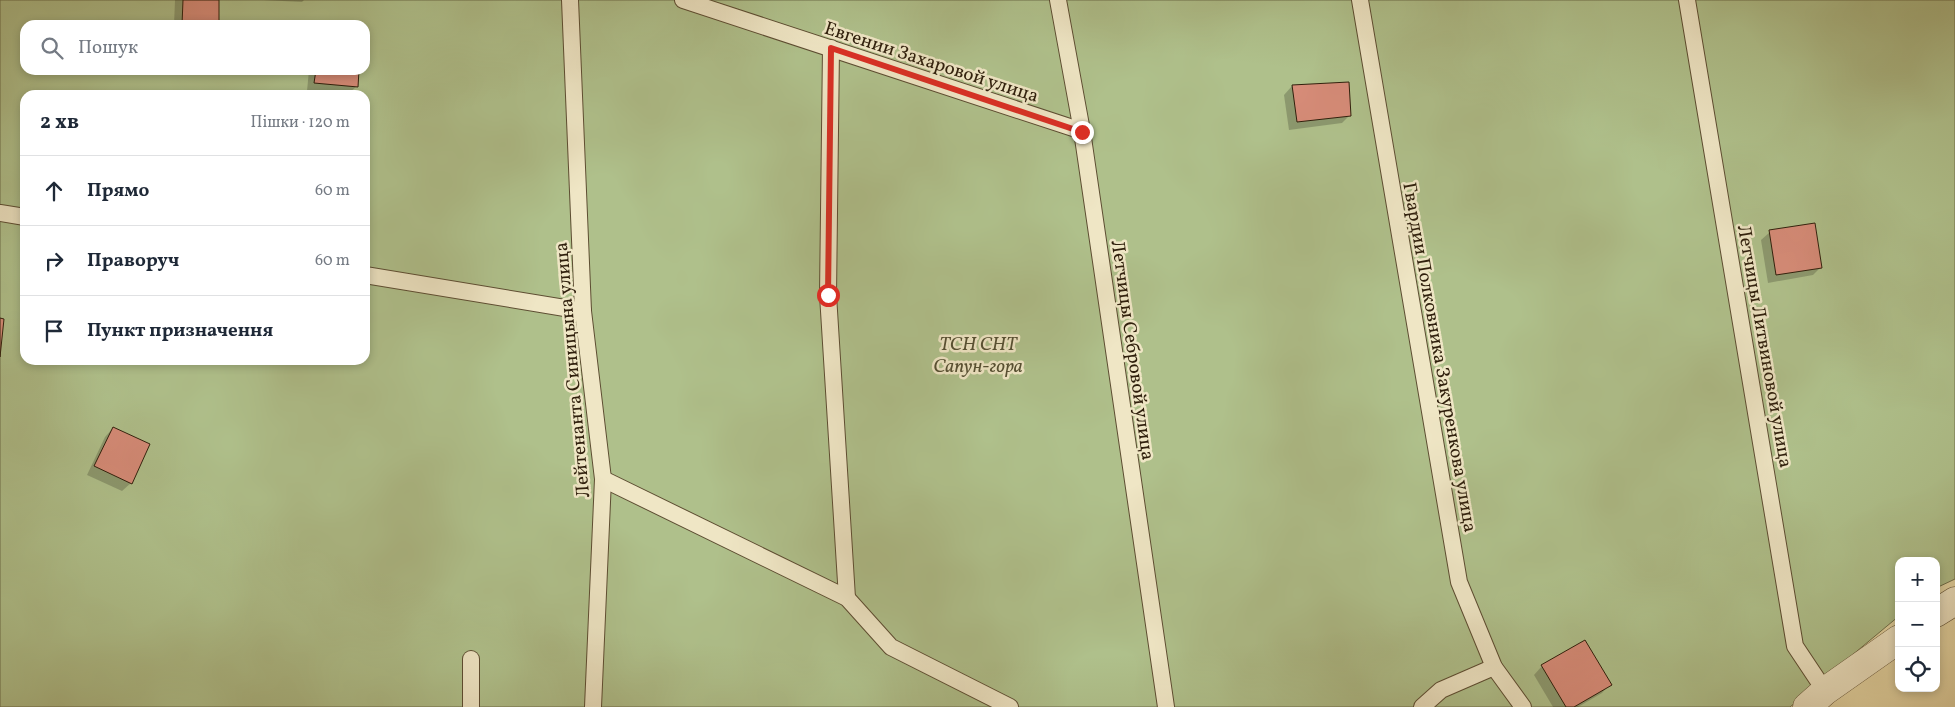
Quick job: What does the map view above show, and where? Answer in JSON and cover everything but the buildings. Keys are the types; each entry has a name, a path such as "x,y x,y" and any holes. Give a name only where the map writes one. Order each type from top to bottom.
{"street":[{"path":"1940,611 1955,602"},
{"path":"1816,699 1895,642"}],"lane":[{"name":"Лейтенанта Синицына улица","path":"570,0 583,311 603,479 592,707"},
{"name":"Евгении Захаровой улица","path":"683,0 1082,132"},
{"name":"Летчицы Себровой улица","path":"1058,0 1082,132 1166,707"},
{"name":"Гвардии Полковника Закуренкова улица","path":"1360,0 1459,582 1494,666 1524,707"},
{"name":"Летчицы Литвиновой улица","path":"1687,0 1795,646 1816,699"},
{"path":"831,48 828,295 847,598"},
{"path":"0,213 20,217"},
{"path":"370,276 583,311"},
{"path":"603,479 847,598 891,647 1010,707"},
{"path":"471,659 471,707"},
{"path":"1422,707 1441,690 1494,666"}],"green space":[{"name":"ТСН СНТ Сапун-гора","path":"0,0 1955,0 1955,579 1940,586 1940,557 1895,557 1895,619 1790,707 0,707"}],"route":[{"path":"828,295 831,48 1082,132"}]}
